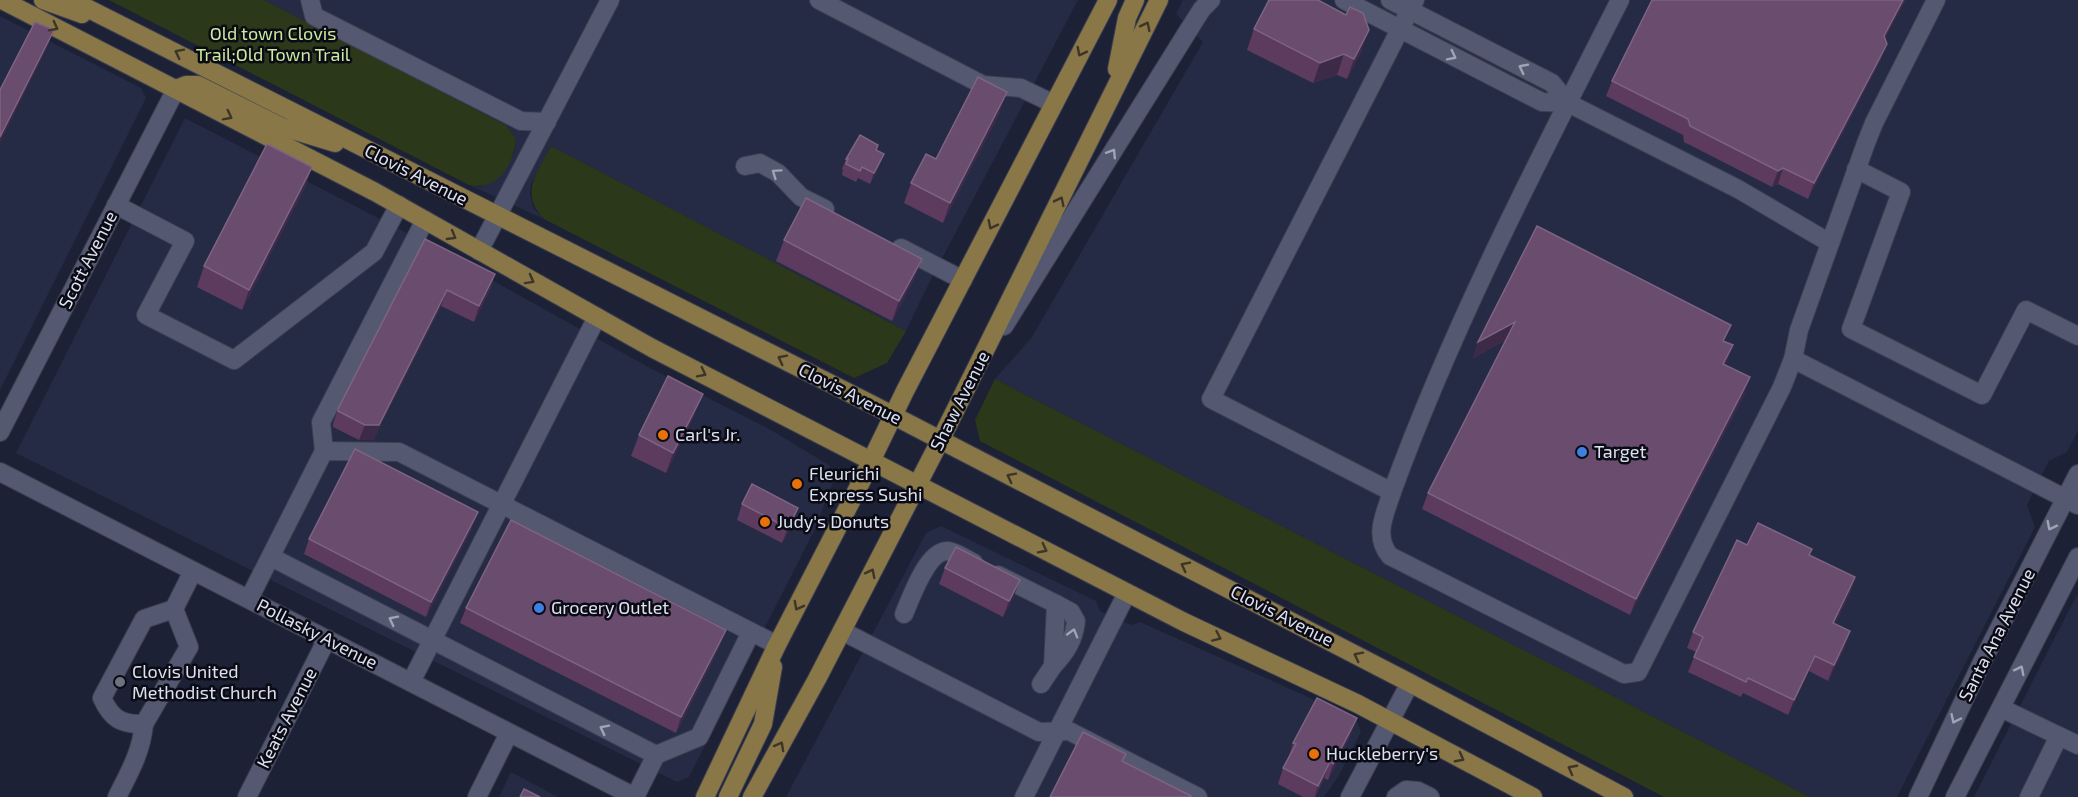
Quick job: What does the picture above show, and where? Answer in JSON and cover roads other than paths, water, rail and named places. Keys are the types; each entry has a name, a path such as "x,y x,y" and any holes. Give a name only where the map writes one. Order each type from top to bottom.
{"main road":[{"name":"Clovis Avenue","path":"2,0 399,205 673,358 1184,622 1325,687 1390,720 1533,797"},
{"path":"43,0 144,35"},
{"name":"Clovis Avenue","path":"71,0 144,35 497,217 714,324 1410,682 1624,797"},
{"path":"705,797 777,645 1108,0"},
{"path":"1113,92 1127,18 1136,0"},
{"name":"Shaw Avenue","path":"752,797 940,441 1159,0"},
{"path":"176,89 186,85 198,85 282,127 380,157"},
{"path":"729,797 763,724 777,645"}],"street":[{"path":"310,0 314,16 521,121 547,122"},
{"path":"479,251 610,0"},
{"path":"819,0 983,85 1021,88 1054,104"},
{"path":"970,381 1188,31 1202,9 1211,0"},
{"path":"1344,0 1542,102 1568,103"},
{"path":"1390,0 1413,5 1552,83 1568,103 1738,189 1830,243"},
{"path":"1620,0 1463,316 1409,445 1380,534 1381,543 1390,556 1624,674 1638,672 1782,387 1793,359 1799,330 1874,123 1936,0"},
{"path":"1392,492 1211,399 1413,5"},
{"name":"Scott Avenue","path":"0,432 176,89"},
{"path":"745,166 760,164 778,173 801,197 841,218"},
{"path":"1856,169 1901,192 1851,328 1982,395 2026,310 2078,336"},
{"path":"116,205 185,241 146,315 234,360 374,252 399,205"},
{"path":"249,600 324,451 321,422 425,220"},
{"path":"882,239 963,280"},
{"path":"411,682 597,317"},
{"path":"1793,359 2072,501"},
{"path":"324,451 399,452 777,645"},
{"name":"Pollasky Avenue","path":"0,472 635,797"},
{"name":"Santa Ana Avenue","path":"1918,797 1983,660 2072,501 2078,474"},
{"path":"904,614 929,561 941,552 951,551 1056,604 1053,666 1041,684"},
{"path":"271,557 656,756"},
{"name":"Santa Ana Avenue","path":"1955,797 2078,557"},
{"path":"144,724 125,723 109,713 102,698 144,619 174,609 193,571"},
{"path":"1024,797 1127,593"},
{"path":"117,797 137,758 142,744 144,724 189,646 174,609"},
{"path":"842,630 1039,732 1069,731 1198,797"},
{"path":"635,797 656,756 699,737 751,632"},
{"name":"Keats Avenue","path":"247,797 327,639"},
{"path":"1350,797 1410,682"},
{"path":"2001,708 2078,745"},
{"path":"477,797 509,733"},
{"path":"2029,797 2059,736"},
{"path":"1397,796 1406,790 1418,791 1430,797"}],"place":[{"name":"Carl's Jr.","path":"663,435"},
{"name":"Target","path":"1582,452"},
{"name":"Fleurichi Express Sushi","path":"797,484"},
{"name":"Judy's Donuts","path":"765,522"},
{"name":"Grocery Outlet","path":"539,608"},
{"name":"Clovis United Methodist Church","path":"120,682"},
{"name":"Huckleberry's","path":"1314,754"}],"park label":[{"name":"Old town Clovis Trail;Old Town Trail","path":"273,44"}]}
